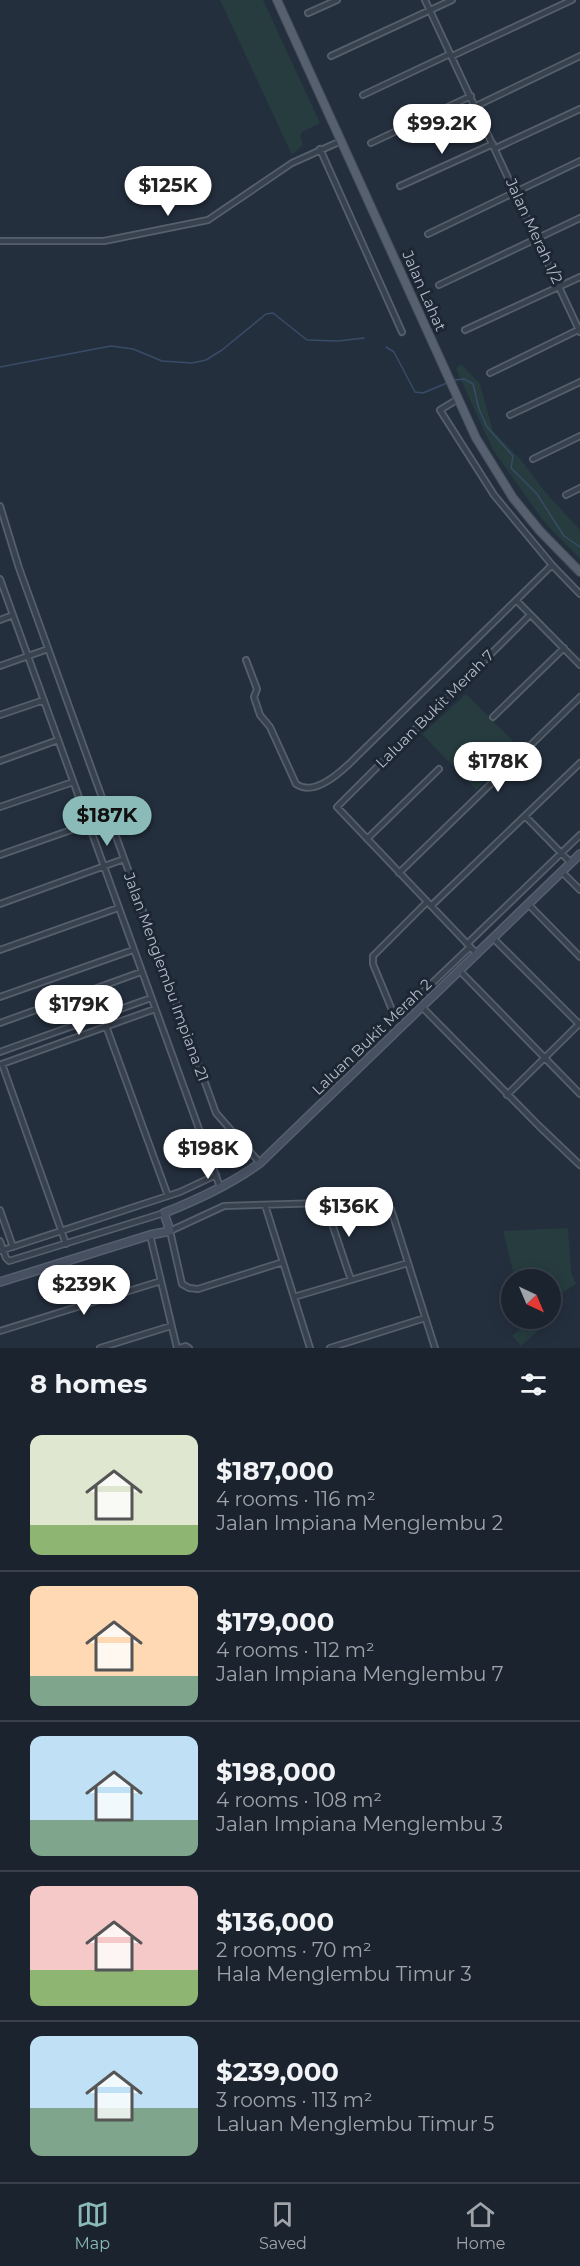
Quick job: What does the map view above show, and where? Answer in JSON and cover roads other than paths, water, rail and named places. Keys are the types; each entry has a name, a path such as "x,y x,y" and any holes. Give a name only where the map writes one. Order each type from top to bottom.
{"main road":[{"name":"Jalan Lahat","path":"277,0 476,438 513,498 580,572"}],"street":[{"path":"309,13 337,0"},
{"name":"Jalan Merah 1/2","path":"425,0 580,330"},
{"path":"331,56 452,0"},
{"path":"363,95 572,0"},
{"path":"476,106 580,56"},
{"path":"371,143 471,96"},
{"path":"400,186 580,109"},
{"path":"0,241 104,241 208,220 288,165 341,141"},
{"path":"320,149 402,332"},
{"path":"428,234 580,161"},
{"path":"439,285 580,218"},
{"path":"465,330 580,277"},
{"path":"490,373 580,330"},
{"path":"510,415 580,382"},
{"path":"458,399 440,410 494,495 552,565 580,594"},
{"path":"533,459 580,436"},
{"path":"566,495 580,488"},
{"name":"Jalan Menglembu Impiana 21","path":"0,506 19,568 216,1113 260,1163"},
{"path":"246,660 257,689 254,697 260,715 270,727 297,784 303,789 312,789 349,764 552,565"},
{"path":"0,579 220,1187"},
{"path":"516,600 579,662"},
{"path":"0,620 13,615"},
{"name":"Laluan Bukit Merah 7","path":"367,839 338,809 339,803 530,615"},
{"path":"493,717 564,648"},
{"path":"0,666 48,649"},
{"path":"399,873 580,698"},
{"path":"0,715 44,700"},
{"path":"0,761 58,740"},
{"path":"429,904 580,763"},
{"path":"439,769 367,839 477,954"},
{"path":"0,807 73,782"},
{"path":"525,816 571,863"},
{"path":"0,855 88,824"},
{"name":"Laluan Bukit Merah 2","path":"429,904 373,956 373,964 392,1010 398,1014 580,835"},
{"name":"Laluan Bukit Merah 2","path":"164,1213 242,1176 260,1163 580,854"},
{"path":"0,904 124,859"},
{"path":"562,872 580,890"},
{"path":"528,904 580,957"},
{"path":"0,950 118,908"},
{"path":"494,938 580,1024 507,1095"},
{"path":"0,997 133,950"},
{"path":"460,971 580,1094"},
{"path":"0,1023 141,972"},
{"path":"0,1052 151,998"},
{"path":"422,1007 507,1095 580,1165"},
{"path":"66,1244 1,1064 155,1009"},
{"path":"106,1026 168,1196"},
{"path":"2,1250 168,1196 216,1175"},
{"path":"325,1203 351,1280"},
{"path":"0,1282 150,1235 170,1232 224,1206 381,1204 391,1209 435,1348"},
{"path":"265,1205 310,1348"},
{"path":"0,1210 13,1247"},
{"path":"0,1241 2,1250 9,1261 164,1213 182,1284 189,1288 198,1289 283,1263"},
{"path":"150,1235 178,1348 186,1346 189,1348"},
{"path":"294,1297 408,1263"},
{"path":"0,1331 161,1281"},
{"path":"330,1348 425,1318"},
{"path":"100,1348 171,1326"}],"waterway":[{"path":"0,367 111,346 133,349 162,361 192,363 206,360 266,314 273,313 307,340 338,341 364,338"},
{"path":"386,347 394,352 415,392 423,393 447,383"},
{"path":"454,380 464,379 473,384 479,409 487,427 513,456 511,468 537,494 564,536 580,547"}]}
